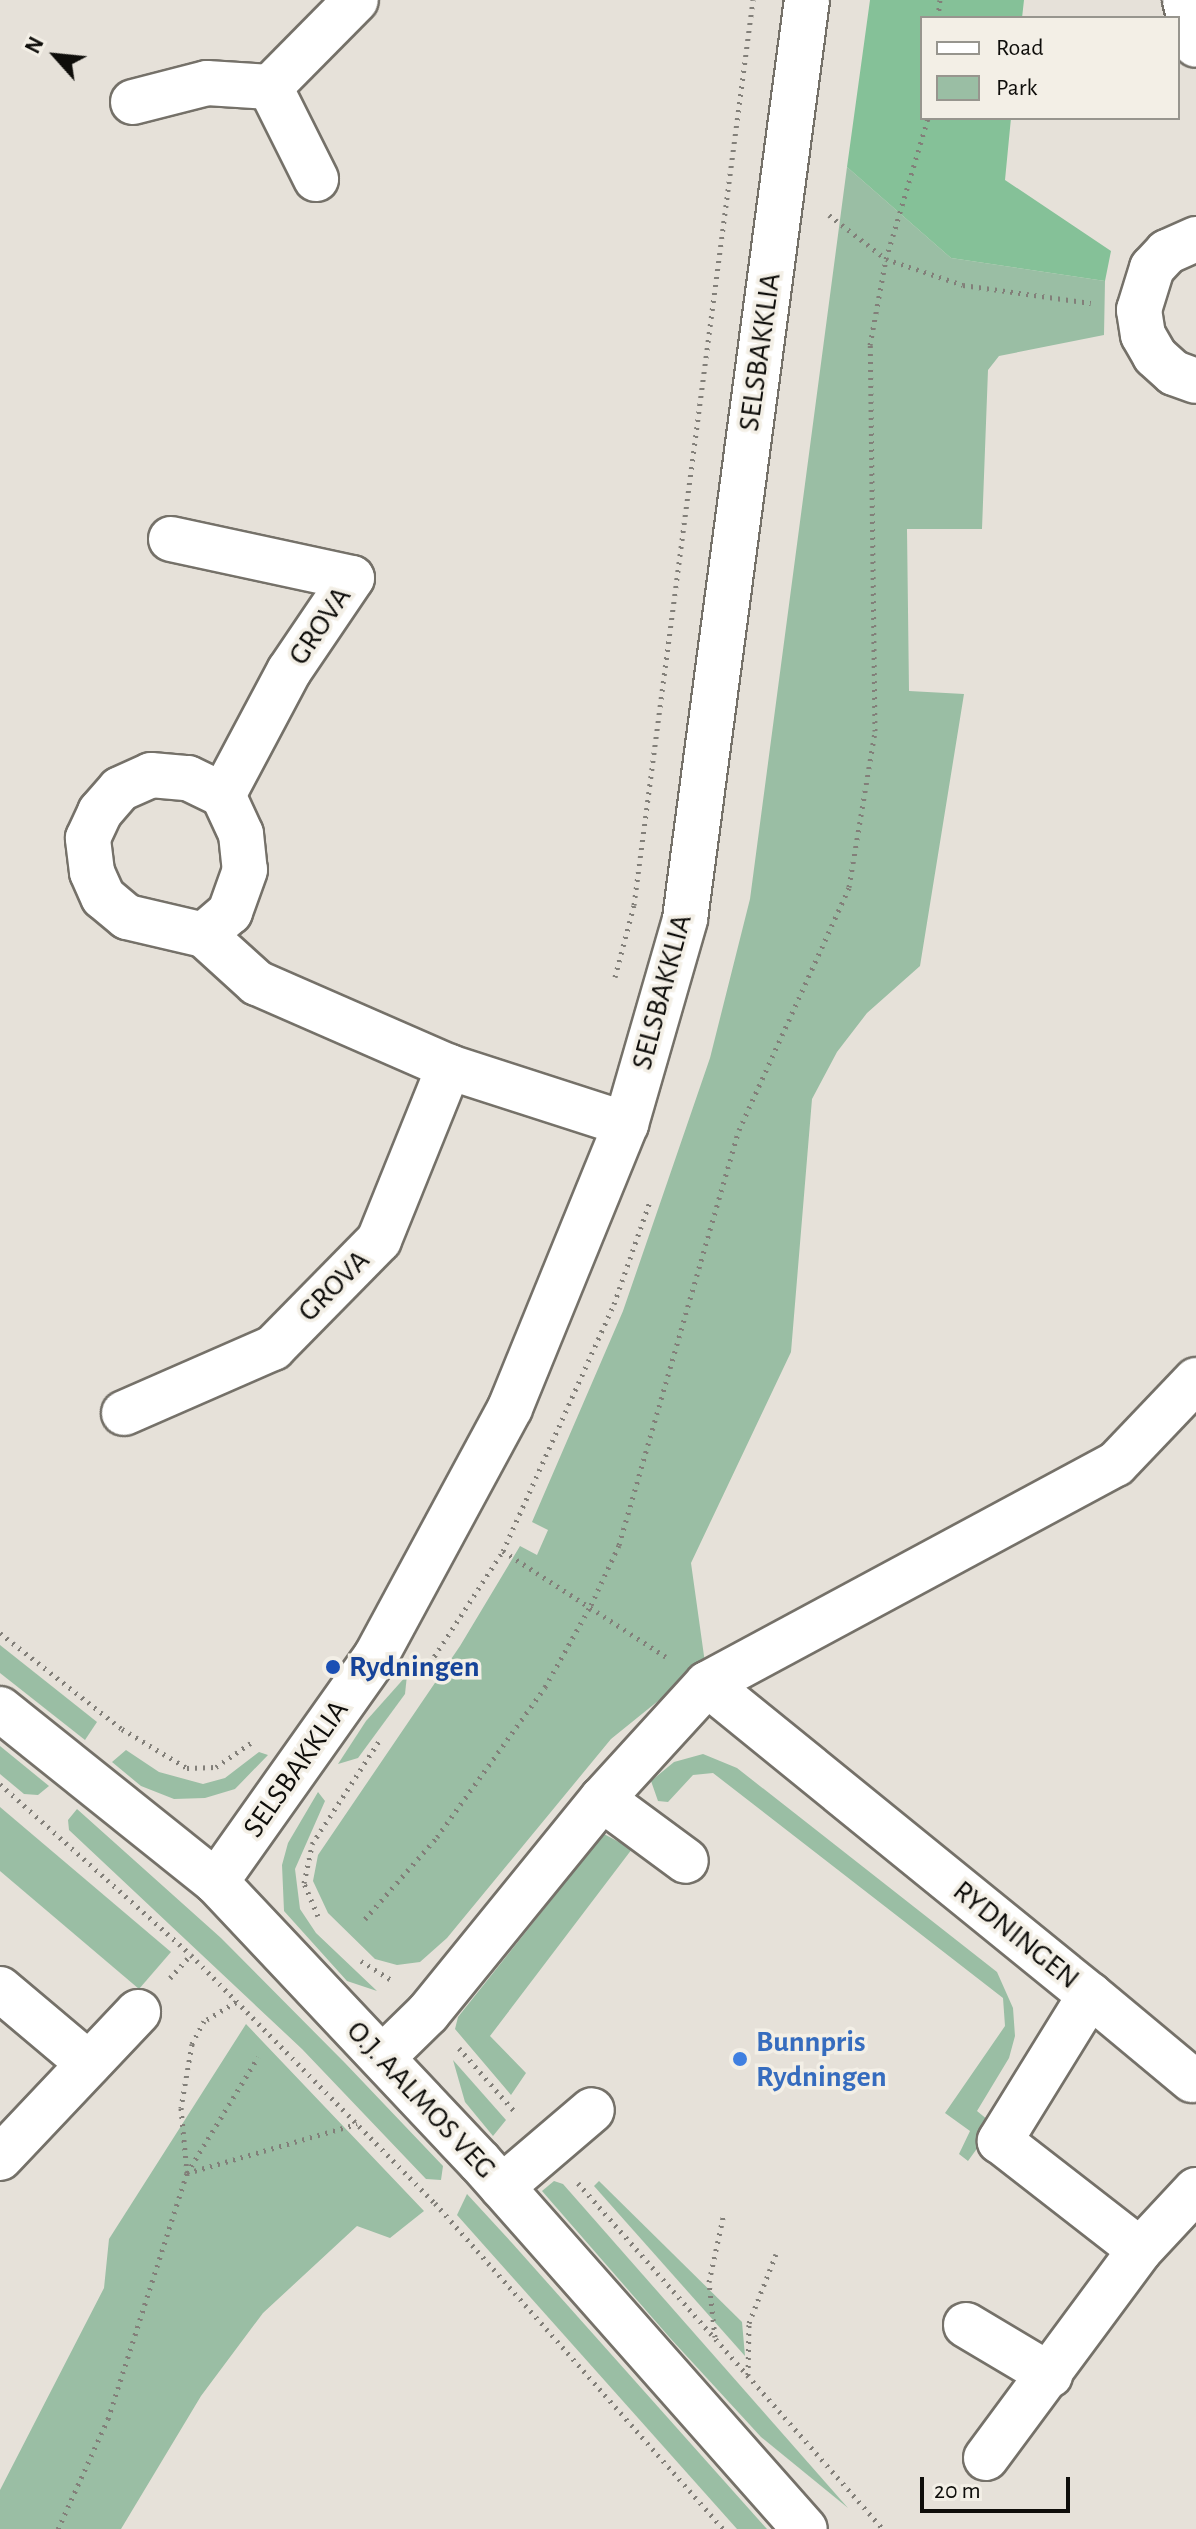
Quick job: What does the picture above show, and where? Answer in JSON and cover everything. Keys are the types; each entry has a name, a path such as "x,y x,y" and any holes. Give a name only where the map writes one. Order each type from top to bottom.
{"street":[{"path":"133,102 207,83 270,87 356,0"},
{"name":"SELSBAKKLIA","path":"216,1882 376,1656 510,1408 626,1124 685,919 807,0"},
{"path":"1185,0 1196,45"},
{"path":"270,87 316,179"},
{"path":"1196,239 1167,252 1152,268 1139,310 1143,335 1155,356 1174,373 1196,381"},
{"name":"GROVA","path":"171,539 352,578 289,671 223,795"},
{"path":"204,935 230,912 245,870 241,834 223,795 188,778 151,775 120,789 100,812 88,838 92,872 103,897 127,917 204,935 257,983 449,1067 626,1124"},
{"name":"GROVA","path":"124,1413 273,1348 379,1240 449,1067"},
{"path":"383,2057 428,2013 602,1799 707,1684 1116,1464 1196,1380"},
{"name":"RYDNINGEN","path":"707,1684 1090,1995 1000,2141 1140,2250"},
{"name":"O.J. AALMOS VEG","path":"0,1709 216,1882 502,2187 805,2529"},
{"path":"602,1799 686,1861"},
{"path":"0,1989 89,2064"},
{"path":"1090,1995 1192,2080"},
{"path":"0,2158 138,2012"},
{"path":"502,2187 545,2146 592,2110"},
{"path":"986,2458 1140,2250 1196,2190"},
{"path":"966,2325 1050,2375"}],"path":[{"path":"610,992 634,905 753,0"},
{"path":"365,1919 437,1837 545,1687 591,1605 619,1545 739,1130 849,887 875,731 870,345 886,259 927,120"},
{"path":"829,215 886,259 963,285 1139,310"},
{"path":"503,1551 591,1605 707,1684"},
{"path":"0,1633 122,1729 187,1768 216,1767 264,1734"},
{"path":"0,1784 66,1839 236,2002 435,2203 723,2529"},
{"path":"312,1844 304,1883 318,1918 329,1928"},
{"path":"350,1950 428,2013 883,2529"},
{"path":"187,2173 181,2108 192,2044 204,2021 236,2002"},
{"path":"58,2529 108,2419 187,2173 258,2057"},
{"path":"187,2173 357,2124"},
{"path":"715,2338 709,2282 724,2213"},
{"path":"748,2376 749,2323 776,2254"}],"green space":[{"path":"870,0 1024,0 1022,16 920,16 920,120 1011,120 1005,180 1111,251 1105,281 951,258 847,167"},
{"path":"847,167 951,258 1105,281 1104,335 999,356 988,370 982,529 907,529 909,691 964,694 920,966 867,1013 837,1052 812,1099 791,1352 691,1563 705,1663 611,1739 447,1938 420,1962 397,1965 375,1959 328,1913 313,1881 318,1855 460,1646 520,1546 537,1555 548,1530 532,1522 623,1311 710,1058 750,899"},
{"path":"0,1645 97,1722 85,1740 0,1673"},
{"path":"407,1675 405,1694 358,1758 338,1764 366,1721"},
{"path":"0,1746 49,1786 38,1795 24,1794 0,1774"},
{"path":"126,1750 159,1772 203,1784 225,1778 259,1752 268,1755 235,1789 205,1798 174,1799 141,1786 112,1762"},
{"path":"703,1754 737,1768 997,1972 1013,2008 1015,2036 1009,2058 977,2111 994,2125 968,2161 959,2154 970,2131 945,2113 1005,2026 1003,1998 713,1773 693,1775 668,1802 658,1801 651,1781 674,1762"},
{"path":"318,1792 325,1801 295,1869 300,1909 316,1933 377,1991 347,1981 284,1911 282,1865 288,1843"},
{"path":"0,1807 171,1952 139,1989 0,1871"},
{"path":"77,1809 221,1938 345,2063 443,2166 441,2180 426,2179 302,2049 69,1830 68,1820"},
{"path":"604,1834 632,1849 490,2036 526,2073 511,2095 455,2029 458,2017"},
{"path":"246,2024 424,2211 390,2238 357,2226 263,2313 201,2396 121,2529 0,2529 0,2490 104,2288 109,2239"},
{"path":"453,2060 506,2120 493,2136 465,2102"},
{"path":"554,2181 563,2184 848,2508 761,2437 671,2339 542,2191"},
{"path":"599,2181 742,2322 745,2356 594,2186"},
{"path":"467,2194 767,2529 737,2529 457,2215"}],"place":[{"name":"Rydningen","path":"333,1667"},
{"name":"Bunnpris Rydningen","path":"740,2059"}]}
